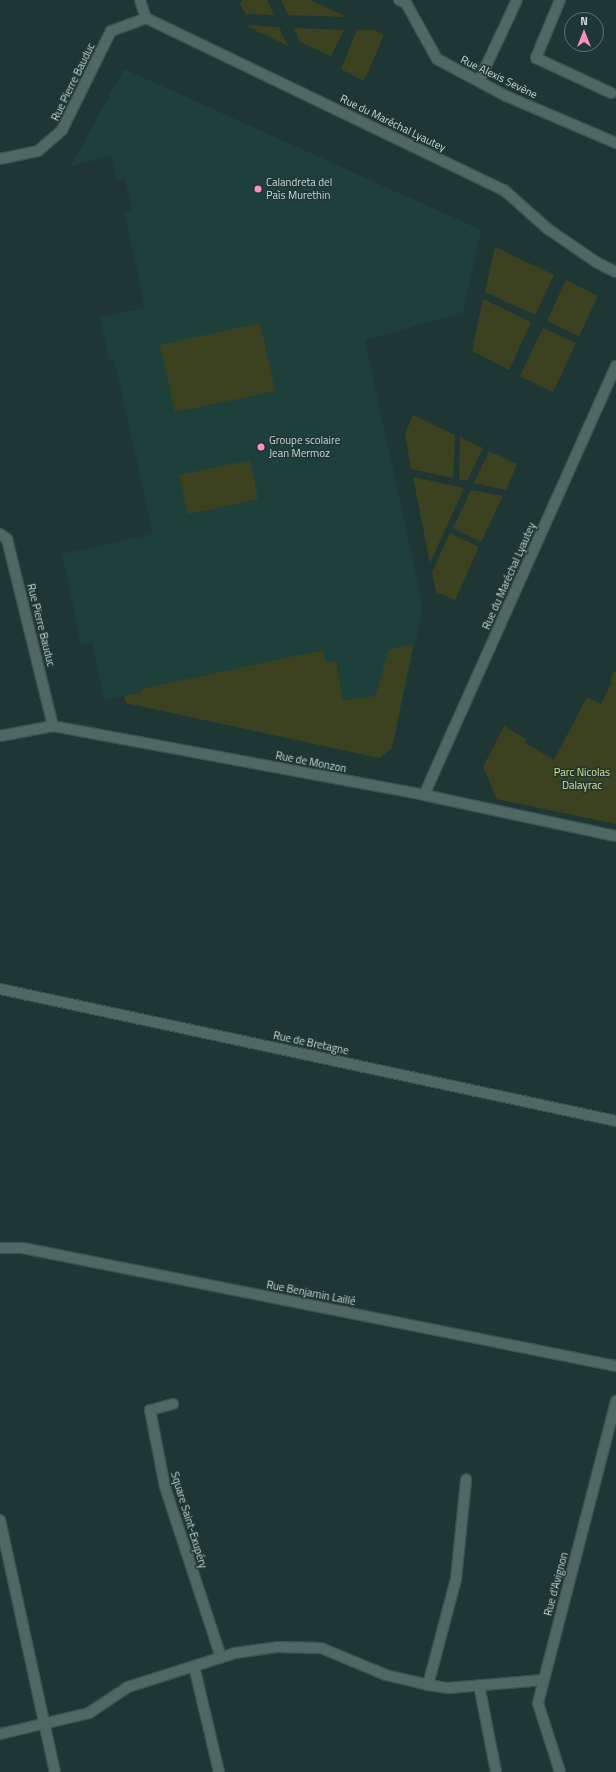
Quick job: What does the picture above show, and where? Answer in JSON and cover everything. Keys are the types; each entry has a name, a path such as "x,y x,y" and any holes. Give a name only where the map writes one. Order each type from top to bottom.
{"street":[{"path":"140,0 146,18"},
{"name":"Rue Alexis Sevène","path":"399,0 406,3 438,59 506,96 616,143"},
{"path":"479,81 517,0"},
{"path":"560,0 536,58 611,93"},
{"name":"Rue Pierre Bauduc","path":"0,159 38,151 62,130 111,31 146,18"},
{"name":"Rue du Maréchal Lyautey","path":"146,18 504,190 548,229 596,262 616,272"},
{"name":"Rue du Maréchal Lyautey","path":"424,795 616,366"},
{"name":"Rue Pierre Bauduc","path":"0,534 7,539 53,726"},
{"name":"Rue de Monzon","path":"0,736 53,726 424,795 616,836"},
{"name":"Rue de Bretagne","path":"0,989 616,1121"},
{"name":"Rue Benjamin Laillé","path":"0,1248 23,1248 616,1366"},
{"name":"Rue d'Avignon","path":"560,1772 538,1703 616,1402"},
{"name":"Square Saint-Exupéry","path":"173,1404 150,1410 165,1487 221,1657"},
{"path":"428,1685 456,1579 466,1480"},
{"path":"0,1520 55,1772"},
{"path":"0,1734 89,1713 128,1687 221,1657 235,1653 277,1647 321,1648 386,1675 448,1688 479,1684 544,1680"},
{"path":"194,1666 219,1772"},
{"path":"479,1684 496,1772"}],"shaded area":[{"name":"Groupe scolaire Jean Mermoz","path":"124,69 481,230 463,312 365,341 423,607 392,748 379,758 126,703 124,696 104,700 92,642 81,644 62,554 153,534 114,359 109,360 100,317 145,308 125,214 133,212 125,178 117,180 111,156 71,166"}],"green space":[{"path":"242,0 267,0 274,15 246,14 240,4"},
{"path":"281,0 310,0 347,17 288,15"},
{"path":"245,25 279,27 288,46"},
{"path":"294,28 344,30 331,56 300,42"},
{"path":"357,30 375,30 384,35 364,81 341,69"},
{"path":"495,247 554,275 535,315 485,292"},
{"path":"566,280 598,296 579,336 547,321"},
{"path":"483,299 531,322 509,370 472,351"},
{"path":"260,323 275,391 175,412 160,345"},
{"path":"543,328 576,343 553,392 520,376"},
{"path":"413,415 455,435 453,478 411,469 405,434"},
{"path":"460,437 483,448 467,481 459,479"},
{"path":"489,451 517,464 506,490 474,483"},
{"path":"250,460 258,499 188,514 179,475"},
{"path":"413,477 464,488 430,563"},
{"path":"471,490 503,496 481,542 453,528"},
{"path":"450,533 479,547 455,600 436,592 432,572"},
{"path":"413,644 392,748 379,758 126,703 124,696 142,692 142,689 323,650 326,663 336,661 343,701 376,696 388,650"},
{"name":"Parc Nicolas Dalayrac","path":"616,670 616,824 497,799 483,767 504,726 526,739 525,743 554,760 587,697 601,704 612,682 610,681 612,675"}],"place":[{"name":"Calandreta del Paìs Murethin","path":"258,189"},
{"name":"Groupe scolaire Jean Mermoz","path":"261,447"}]}
